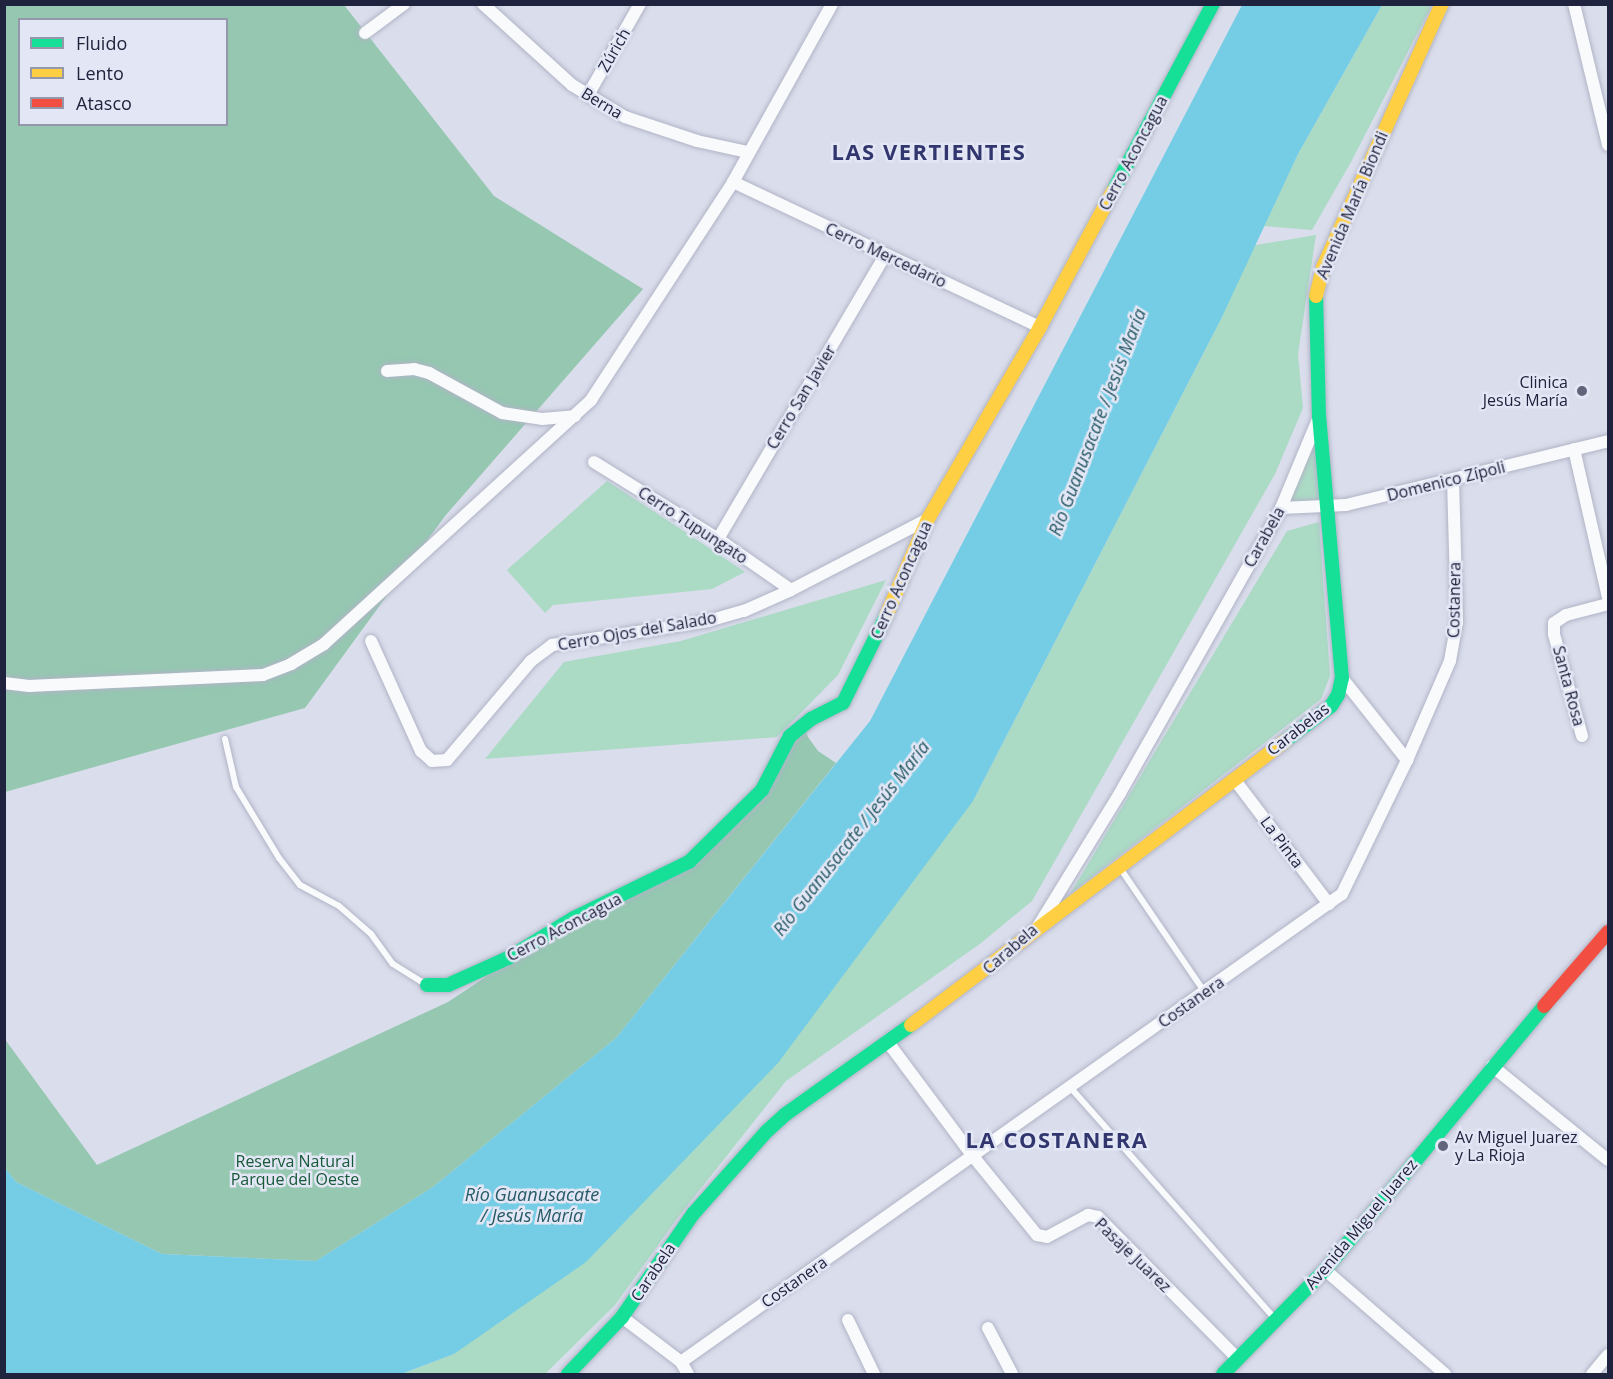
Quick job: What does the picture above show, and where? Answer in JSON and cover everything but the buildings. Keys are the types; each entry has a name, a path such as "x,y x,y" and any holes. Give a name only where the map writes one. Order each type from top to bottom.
{"street":[{"path":"365,33 404,4"},
{"name":"Berna","path":"483,4 572,85 625,117 697,141 747,152"},
{"name":"Zúrich","path":"588,95 640,4"},
{"path":"4,683 29,686 263,675 291,663 324,644 591,400 732,182 832,4"},
{"name":"Cerro Aconcagua","path":"427,985 448,985 508,958 574,918 689,862 762,790 790,736 811,719 843,704 891,605 928,519 1040,327 1213,4"},
{"name":"Avenida María Biondi","path":"1319,417 1318,280 1442,4"},
{"path":"1574,4 1608,145"},
{"name":"Cerro Mercedario","path":"732,182 1040,327"},
{"name":"Cerro San Javier","path":"718,538 885,256"},
{"path":"387,371 414,369 429,374 502,412 542,419 574,416"},
{"name":"Carabelas","path":"1035,932 1331,705 1338,695 1342,678 1329,507 1319,417"},
{"name":"Carabela","path":"568,1374 622,1317 693,1214 768,1131 806,1098 959,991 1035,932 1120,793 1281,508 1319,417"},
{"name":"Domenico Zípoli","path":"1281,508 1329,507 1453,480 1608,441"},
{"path":"1574,449 1608,597"},
{"name":"Cerro Tupungato","path":"594,462 718,538 791,590"},
{"name":"Costanera","path":"681,1362 1342,894 1407,760 1450,661 1457,622 1453,480"},
{"name":"Cerro Ojos del Salado","path":"371,641 422,751 432,761 447,760 531,661 552,645 708,621 744,611 791,590 928,519"},
{"name":"Santa Rosa","path":"1582,736 1554,634 1554,623 1566,615 1608,604"},
{"path":"1342,678 1407,760"},
{"name":"La Pinta","path":"1234,779 1329,904"},
{"name":"Avenida Miguel Juarez","path":"1223,1374 1324,1270 1492,1066 1608,932"},
{"name":"Pasaje Juarez","path":"887,1041 972,1155 1037,1235 1047,1237 1088,1215 1098,1217 1238,1359"},
{"path":"1492,1066 1608,1160"},
{"path":"1324,1270 1445,1374"},
{"path":"622,1317 681,1362 688,1374"},
{"path":"848,1320 874,1374"},
{"path":"988,1328 1012,1374"},
{"path":"1592,1374 1608,1355"}],"lane":[{"path":"225,739 236,787 279,858 300,885 339,906 371,934 393,964 427,985"},
{"path":"1119,867 1204,992"},
{"path":"1070,1086 1276,1320"}],"green space":[{"path":"5,5 344,5 494,196 643,289 445,516 305,708 5,792"},
{"path":"1382,5 1432,5 1351,162 1312,230 1264,226 1298,154"},
{"path":"1316,235 1298,354 1303,408 1275,474 1032,901 981,943 786,1081 679,1216 615,1305 545,1374 401,1374 454,1354 973,801 1221,319 1250,246"},
{"path":"1317,432 1324,501 1288,503"},
{"path":"607,481 745,572 712,589 553,605 545,613 507,570"},
{"path":"1319,522 1330,676 1321,699 1070,894 1287,531"},
{"path":"886,580 838,675 777,737 485,759 564,662 681,641"},
{"name":"Reserva Natural Parque del Oeste","path":"804,725 808,737 818,751 836,763 616,1038 433,1187 316,1261 162,1254 16,1182 5,1168 4,1038 97,1165 448,1002 574,918 689,862 762,790"}],"water":[{"name":"Río Guanusacate / Jesús María","path":"1242,5 1382,5 1298,154 1221,319 973,801 778,1063 586,1262 454,1354 401,1374 5,1374 5,1168 16,1182 162,1254 316,1261 433,1187 616,1038 870,721"}],"traffic: fast":[{"path":"1113,191 1213,4"},
{"path":"1285,741 1331,706 1338,695 1342,678 1319,417 1316,296"},
{"path":"427,985 448,985 508,958 574,918 689,862 762,790 790,736 811,719 843,703 886,616"},
{"path":"1223,1374 1325,1270 1544,1006"},
{"path":"568,1374 622,1317 693,1214 767,1131 786,1114 911,1025"}],"traffic: slow":[{"path":"1316,296 1323,267 1442,4"},
{"path":"886,616 928,519 1040,327 1113,191"},
{"path":"911,1025 1285,741"}],"traffic: jam":[{"path":"1544,1006 1608,932"}],"place":[{"name":"Clinica Jesús María","path":"1582,391"},
{"name":"Av Miguel Juarez y La Rioja","path":"1443,1146"}],"district":[{"name":"LAS VERTIENTES","path":"929,152"},
{"name":"LA COSTANERA","path":"1057,1140"}]}
